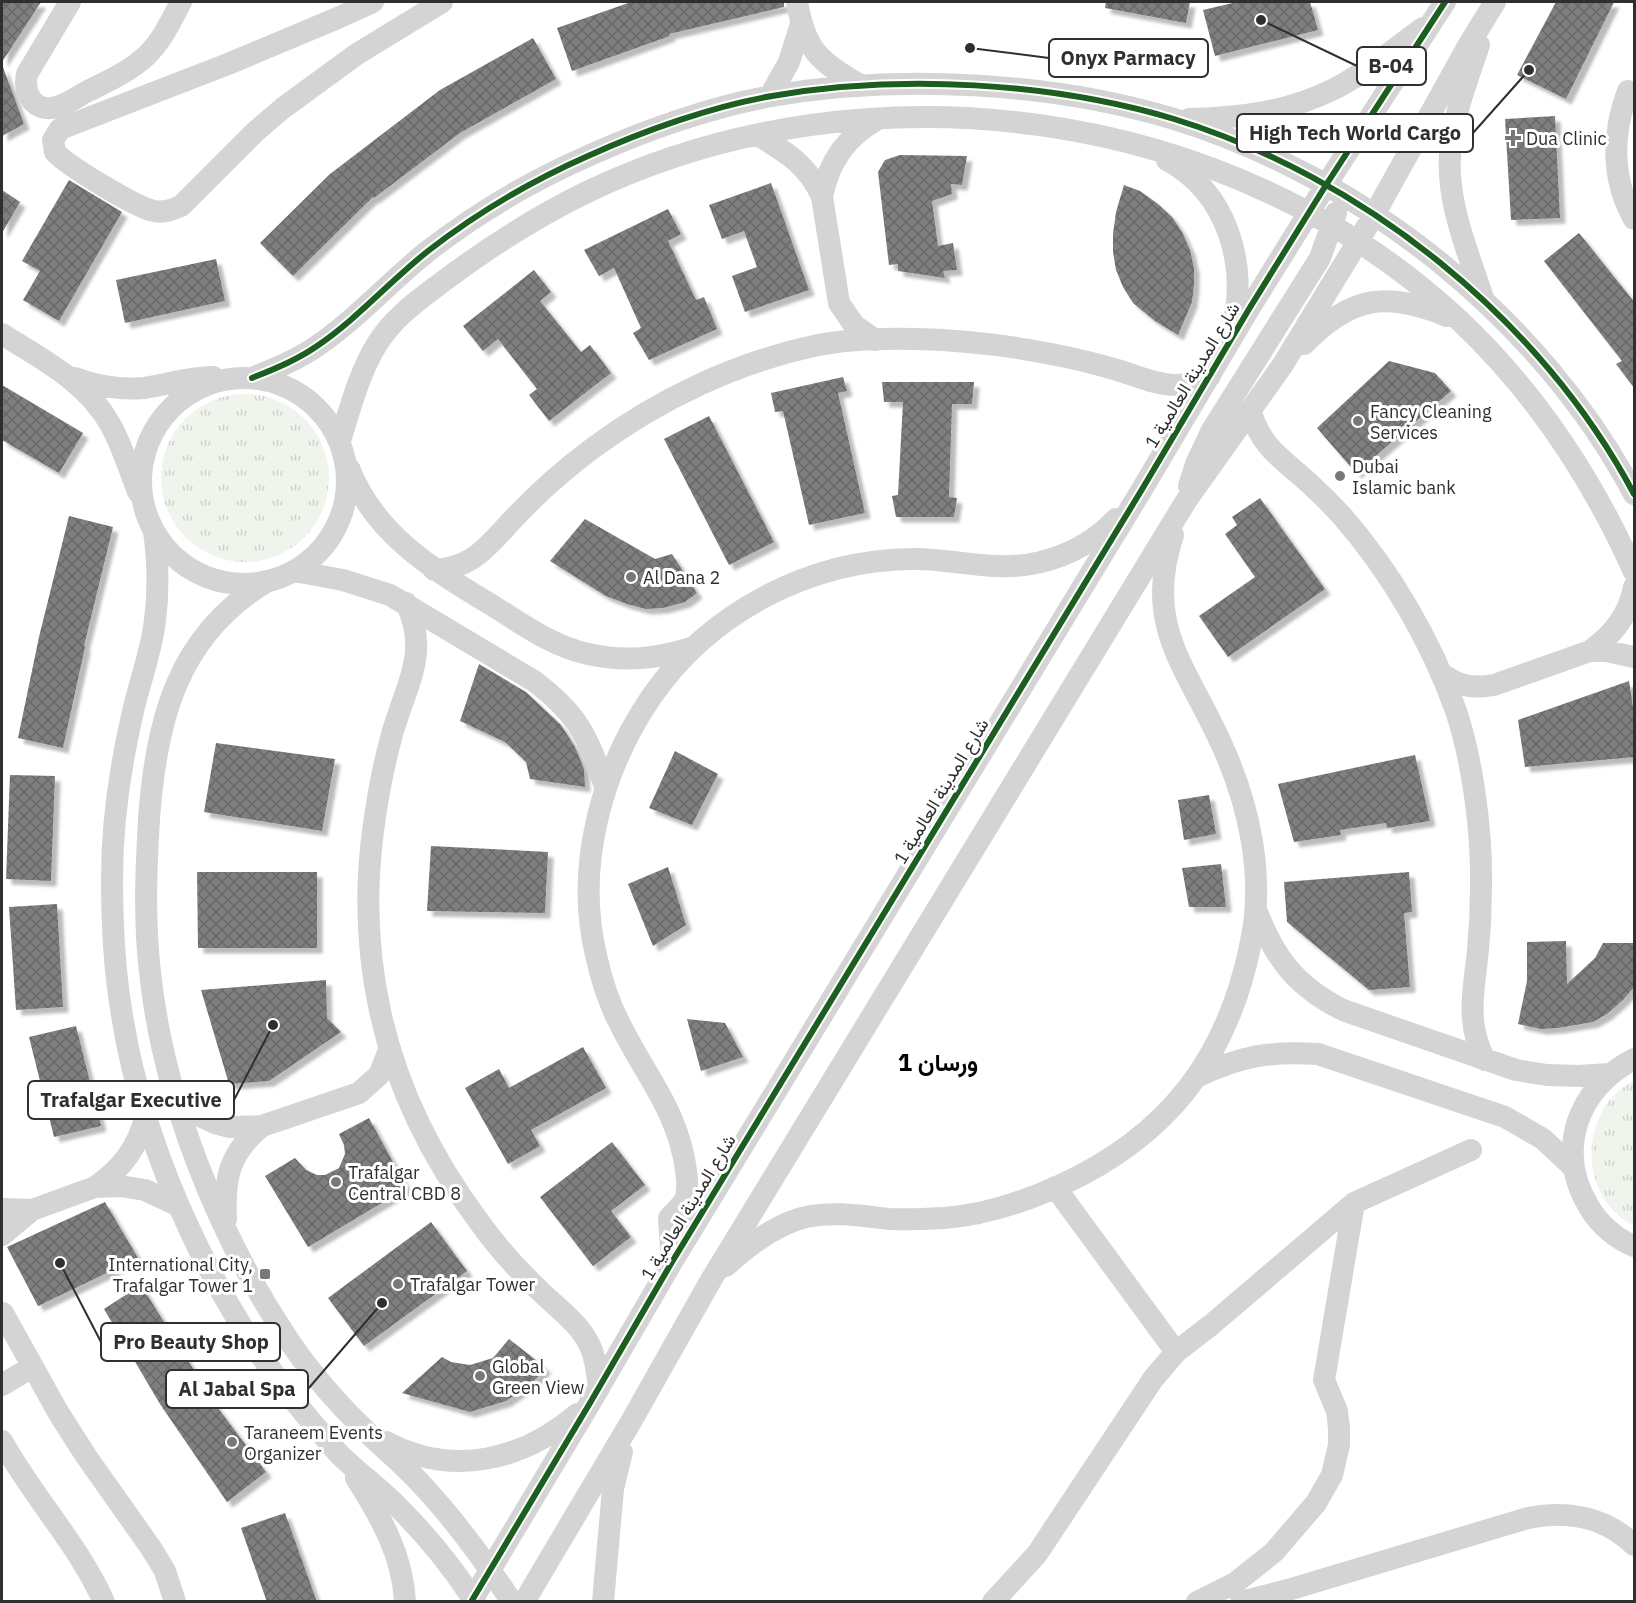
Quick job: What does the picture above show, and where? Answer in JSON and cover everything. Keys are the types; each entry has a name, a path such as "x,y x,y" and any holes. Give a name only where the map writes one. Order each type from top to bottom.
{"street":[{"path":"70,2 29,68 26,88 30,100 47,108 59,106 126,71 146,57 163,35 181,2"},
{"path":"373,2 312,29 60,129 53,140 55,152 78,171 145,208 159,212 174,209 181,206 255,132 289,102 366,48 442,2"},
{"path":"798,2 801,24 811,45 825,62 860,85"},
{"path":"524,1602 632,1420 711,1280 1186,501 1282,366 1358,242 1492,6"},
{"path":"1483,298 1453,202 1450,158 1456,118 1492,6"},
{"path":"1177,120 1250,116 1315,98 1357,75 1439,11"},
{"name":"شارع المدينة العالمية 1","path":"473,1600 672,1262 1226,351 1249,309 1439,11"},
{"path":"770,96 789,62 801,24"},
{"path":"146,57 171,86"},
{"path":"473,1600 447,1562 400,1508 342,1456 286,1390 255,1346 217,1281 179,1206 162,1163 134,1075 121,1008 114,931 112,873 117,806 127,740 155,622 158,577 150,523 142,498 143,461 156,427 173,406 196,390 212,383 241,379 295,359 315,348 429,250 514,192 587,156 697,116 770,96 860,85 952,85 1041,92 1097,100 1177,120 1253,149 1326,185 1421,248 1483,298 1514,329 1571,396 1610,452 1635,494"},
{"path":"1628,91 1618,121 1616,152 1621,186 1635,219"},
{"path":"512,1602 491,1570 445,1511 420,1483 367,1432 316,1376 286,1336 261,1296 226,1230 198,1163 176,1097 155,1010 148,949 146,890 151,800 163,729 175,687 194,650 220,617 235,603 266,582 294,571 321,550 333,535 346,499 348,479 343,451 365,366 394,321 408,307 524,226 605,184 658,162 758,135 819,123 932,118 1007,122 1136,144 1224,173 1310,212 1406,275 1460,321 1509,372 1556,433 1597,498 1635,572"},
{"path":"822,197 829,169 836,156 854,135 878,119"},
{"path":"758,135 800,164 816,183 822,197 839,303 832,325 820,345"},
{"path":"1136,144 1171,162 1192,178 1217,208 1230,236 1239,280 1238,302 1226,351"},
{"path":"711,1280 755,1242 784,1225 807,1217 842,1214 919,1220 948,1218 1006,1206 1055,1187 1106,1162 1165,1116 1196,1077 1221,1034 1236,997 1250,949 1256,910 1255,861 1252,838 1240,794 1221,742 1177,658 1164,614 1164,580 1170,544 1203,446 1320,258 1333,226 1337,201 1326,185"},
{"path":"1282,366 1331,319 1361,305 1394,301 1411,303 1460,321"},
{"path":"839,303 855,324 875,340"},
{"path":"2,334 62,372 89,395 111,425 150,523 174,557 202,575 233,583 266,582"},
{"path":"434,570 455,567 473,558 560,474 592,448 663,403 739,368 779,355 820,345 875,340 953,342 1017,348 1079,360 1174,385 1199,382 1210,376"},
{"path":"62,372 100,386 129,388 158,386 191,378 274,382 314,405 328,422 363,497 374,514 401,544 434,570 535,632 559,645 585,654 638,659 665,656 691,648"},
{"path":"1251,412 1265,444 1319,492 1372,553 1402,598 1440,672 1461,730 1476,808 1481,874 1480,923 1471,1020 1485,1060"},
{"path":"672,1262 669,1218 686,1198 687,1175 684,1152 669,1109 618,1022 595,954 590,921 589,883 599,812 622,750 636,722 652,696 691,648 733,616 766,596 813,576 880,561 913,558 1022,566 1046,561 1069,553 1090,541 1109,526 1141,491"},
{"path":"294,571 327,576 366,586 406,603 484,650 556,698 575,718 589,741 606,789"},
{"path":"1440,672 1460,685 1471,687 1494,685 1590,651 1608,637 1622,619 1635,587"},
{"path":"367,1432 397,1448 426,1457 475,1461 508,1454 539,1442 566,1423 594,1396 593,1354 584,1335 531,1282 481,1225 436,1159 410,1106 389,1050 372,969 367,923 368,891 373,832 383,771 394,726 416,657 416,629 406,603"},
{"path":"1590,651 1606,651 1635,657"},
{"path":"1461,730 1470,709 1494,685"},
{"path":"1256,910 1271,946 1282,963 1302,984 1342,1010 1516,1070 1547,1075 1610,1074"},
{"path":"359,1093 379,1075 389,1050"},
{"path":"1196,1077 1225,1064 1255,1055 1287,1052 1318,1054 1505,1117 1543,1138 1574,1168"},
{"path":"1635,1059 1610,1074 1590,1096 1583,1109 1574,1138 1574,1168 1581,1191 1593,1213 1616,1235 1635,1246"},
{"path":"176,1097 200,1116 230,1127 262,1126 359,1093 386,1095 410,1106"},
{"path":"95,1187 128,1157 139,1137 146,1115"},
{"path":"226,1230 225,1187 228,1172 241,1146 262,1126"},
{"path":"993,1602 1037,1554 1153,1379 1176,1352 1354,1203 1471,1150"},
{"path":"2,1235 32,1210 95,1187 120,1186 145,1190 179,1206"},
{"path":"1055,1187 1176,1352"},
{"path":"1197,1602 1235,1583 1274,1552 1316,1503 1332,1475 1339,1445 1339,1428 1337,1412 1324,1380 1354,1203"},
{"path":"2,1209 32,1210"},
{"path":"3,1313 32,1367 86,1456 165,1571 175,1602"},
{"path":"2,1385 32,1367"},
{"path":"603,1602 613,1489 632,1420"},
{"path":"2,1441 33,1492 87,1567 104,1602"},
{"path":"342,1456 387,1530 401,1572 405,1602"},
{"path":"1241,1602 1543,1515 1575,1515 1591,1519 1620,1533 1635,1545"}],"green space":[{"path":"245,394 277,401 292,408 304,419 315,431 322,446 329,478 322,510 315,525 304,537 292,548 277,555 245,562 213,555 198,548 186,537 175,525 168,510 161,478 168,446 175,431 186,419 198,408 213,401"},
{"path":"1634,1080 1634,1226 1618,1216 1606,1202 1593,1170 1592,1152 1594,1134 1609,1101"}],"building":[{"path":"2,2 41,2 2,62"},
{"path":"631,2 784,2 784,7 669,34 670,36 572,71 557,28"},
{"path":"1106,2 1190,2 1186,23 1105,8"},
{"path":"1237,2 1310,2 1318,30 1215,56 1203,10"},
{"path":"1556,2 1614,2 1566,99 1517,75"},
{"path":"533,38 556,79 460,133 373,197 293,276 260,243 330,174 440,90"},
{"path":"2,67 24,124 2,136"},
{"path":"1555,116 1560,218 1511,220 1505,119"},
{"path":"900,155 967,156 962,185 951,184 952,194 932,201 938,246 953,243 957,270 943,271 945,278 898,271 898,264 889,265 878,172 885,160"},
{"path":"69,180 122,212 59,321 23,300 40,271 22,261"},
{"path":"771,183 809,290 745,312 732,276 757,267 744,231 722,239 709,205"},
{"path":"1124,185 1140,191 1172,217 1190,250 1194,268 1192,302 1178,335 1155,321 1133,303 1116,270 1113,234 1116,212"},
{"path":"2,190 20,202 2,233"},
{"path":"668,209 681,234 668,241 696,300 704,297 717,329 649,360 633,333 641,328 614,268 599,276 584,250"},
{"path":"1579,233 1635,303 1635,389 1616,364 1622,361 1544,261"},
{"path":"216,259 225,301 125,323 116,280"},
{"path":"534,270 551,292 540,301 581,352 590,345 611,373 549,421 529,395 537,389 498,339 483,351 463,326"},
{"path":"1389,361 1435,373 1451,391 1356,473 1317,428"},
{"path":"843,377 847,391 838,393 865,513 809,525 783,411 775,412 771,393"},
{"path":"882,382 974,382 972,404 952,404 949,497 957,498 954,517 896,517 892,496 898,495 903,402 884,402"},
{"path":"2,385 83,433 59,473 2,440"},
{"path":"709,416 774,542 729,565 664,439"},
{"path":"1260,498 1325,589 1228,657 1199,616 1255,577 1225,534 1237,525 1232,517"},
{"path":"69,516 113,527 84,646 63,748 18,738 39,637"},
{"name":"Al Dana 2","path":"585,519 655,559 672,554 697,593 685,602 663,608 646,609 606,596 550,561"},
{"path":"479,664 526,692 561,725 575,747 584,769 585,787 530,779 526,762 505,742 460,721"},
{"path":"1629,681 1635,720 1635,757 1525,767 1518,720"},
{"path":"216,743 335,759 322,831 204,812"},
{"path":"675,751 718,774 692,825 649,808"},
{"path":"1415,755 1430,821 1387,828 1386,823 1340,830 1341,835 1294,842 1278,784"},
{"path":"10,775 55,776 51,881 6,879"},
{"path":"1209,795 1216,834 1184,840 1178,800"},
{"path":"431,846 548,852 545,913 427,911"},
{"path":"1221,864 1226,907 1189,907 1182,868"},
{"path":"668,867 686,925 653,946 628,884"},
{"path":"197,872 317,872 317,948 198,948"},
{"path":"1409,872 1412,912 1404,913 1410,987 1369,990 1287,922 1284,882"},
{"path":"57,904 63,1007 16,1010 9,907"},
{"path":"1566,941 1567,984 1595,958 1603,943 1635,943 1635,986 1607,1014 1593,1022 1541,1029 1518,1024 1527,981 1527,942"},
{"path":"326,980 327,1018 341,1032 269,1081 229,1084 201,990"},
{"path":"687,1019 725,1023 743,1057 701,1071"},
{"path":"76,1026 101,1126 54,1137 29,1037"},
{"path":"583,1047 606,1088 531,1130 540,1146 508,1164 465,1088 499,1069 509,1088"},
{"name":"Trafalgar Central CBD 8","path":"369,1118 407,1188 308,1247 265,1176 295,1158 306,1170 317,1175 325,1175 339,1168 345,1154 339,1134"},
{"path":"612,1142 645,1185 611,1211 631,1237 593,1266 540,1197"},
{"path":"105,1202 138,1258 38,1306 7,1247"},
{"name":"Trafalgar Tower","path":"431,1222 467,1271 364,1346 328,1298"},
{"path":"141,1285 197,1375 194,1376 266,1472 227,1502 160,1404 104,1309"},
{"name":"Global Green View","path":"509,1339 546,1368 531,1384 506,1401 470,1412 402,1393 442,1357 451,1362 470,1365 493,1358"},
{"path":"285,1513 317,1602 267,1602 241,1528"}],"cycle path":[{"path":"471,1602 672,1262 1141,491 1249,309 1326,185 1445,2"},
{"path":"252,378 277,368 317,346 346,324 428,251 485,211 525,187 609,147 702,113 772,96 871,85 974,85 1077,97 1127,106 1174,119 1244,145 1313,177 1378,217 1440,263 1497,314 1549,370 1595,430 1634,494"}],"place":[{"name":"B-04","path":"1261,20"},
{"name":"Onyx Parmacy","path":"970,48"},
{"name":"High Tech World Cargo","path":"1529,70"},
{"name":"Dua Clinic","path":"1513,138"},
{"name":"Fancy Cleaning Services","path":"1358,421"},
{"name":"Dubai Islamic bank","path":"1340,476"},
{"name":"Al Dana 2","path":"631,577"},
{"name":"Trafalgar Executive","path":"273,1025"},
{"name":"Trafalgar Central CBD 8","path":"336,1182"},
{"name":"Pro Beauty Shop","path":"60,1263"},
{"name":"International City, Trafalgar Tower 1","path":"265,1274"},
{"name":"Trafalgar Tower","path":"398,1284"},
{"name":"Al Jabal Spa","path":"382,1303"},
{"name":"Global Green View","path":"480,1376"},
{"name":"Taraneem Events Organizer","path":"232,1442"}],"district":[{"name":"ورسان 1","path":"938,1062"}]}
